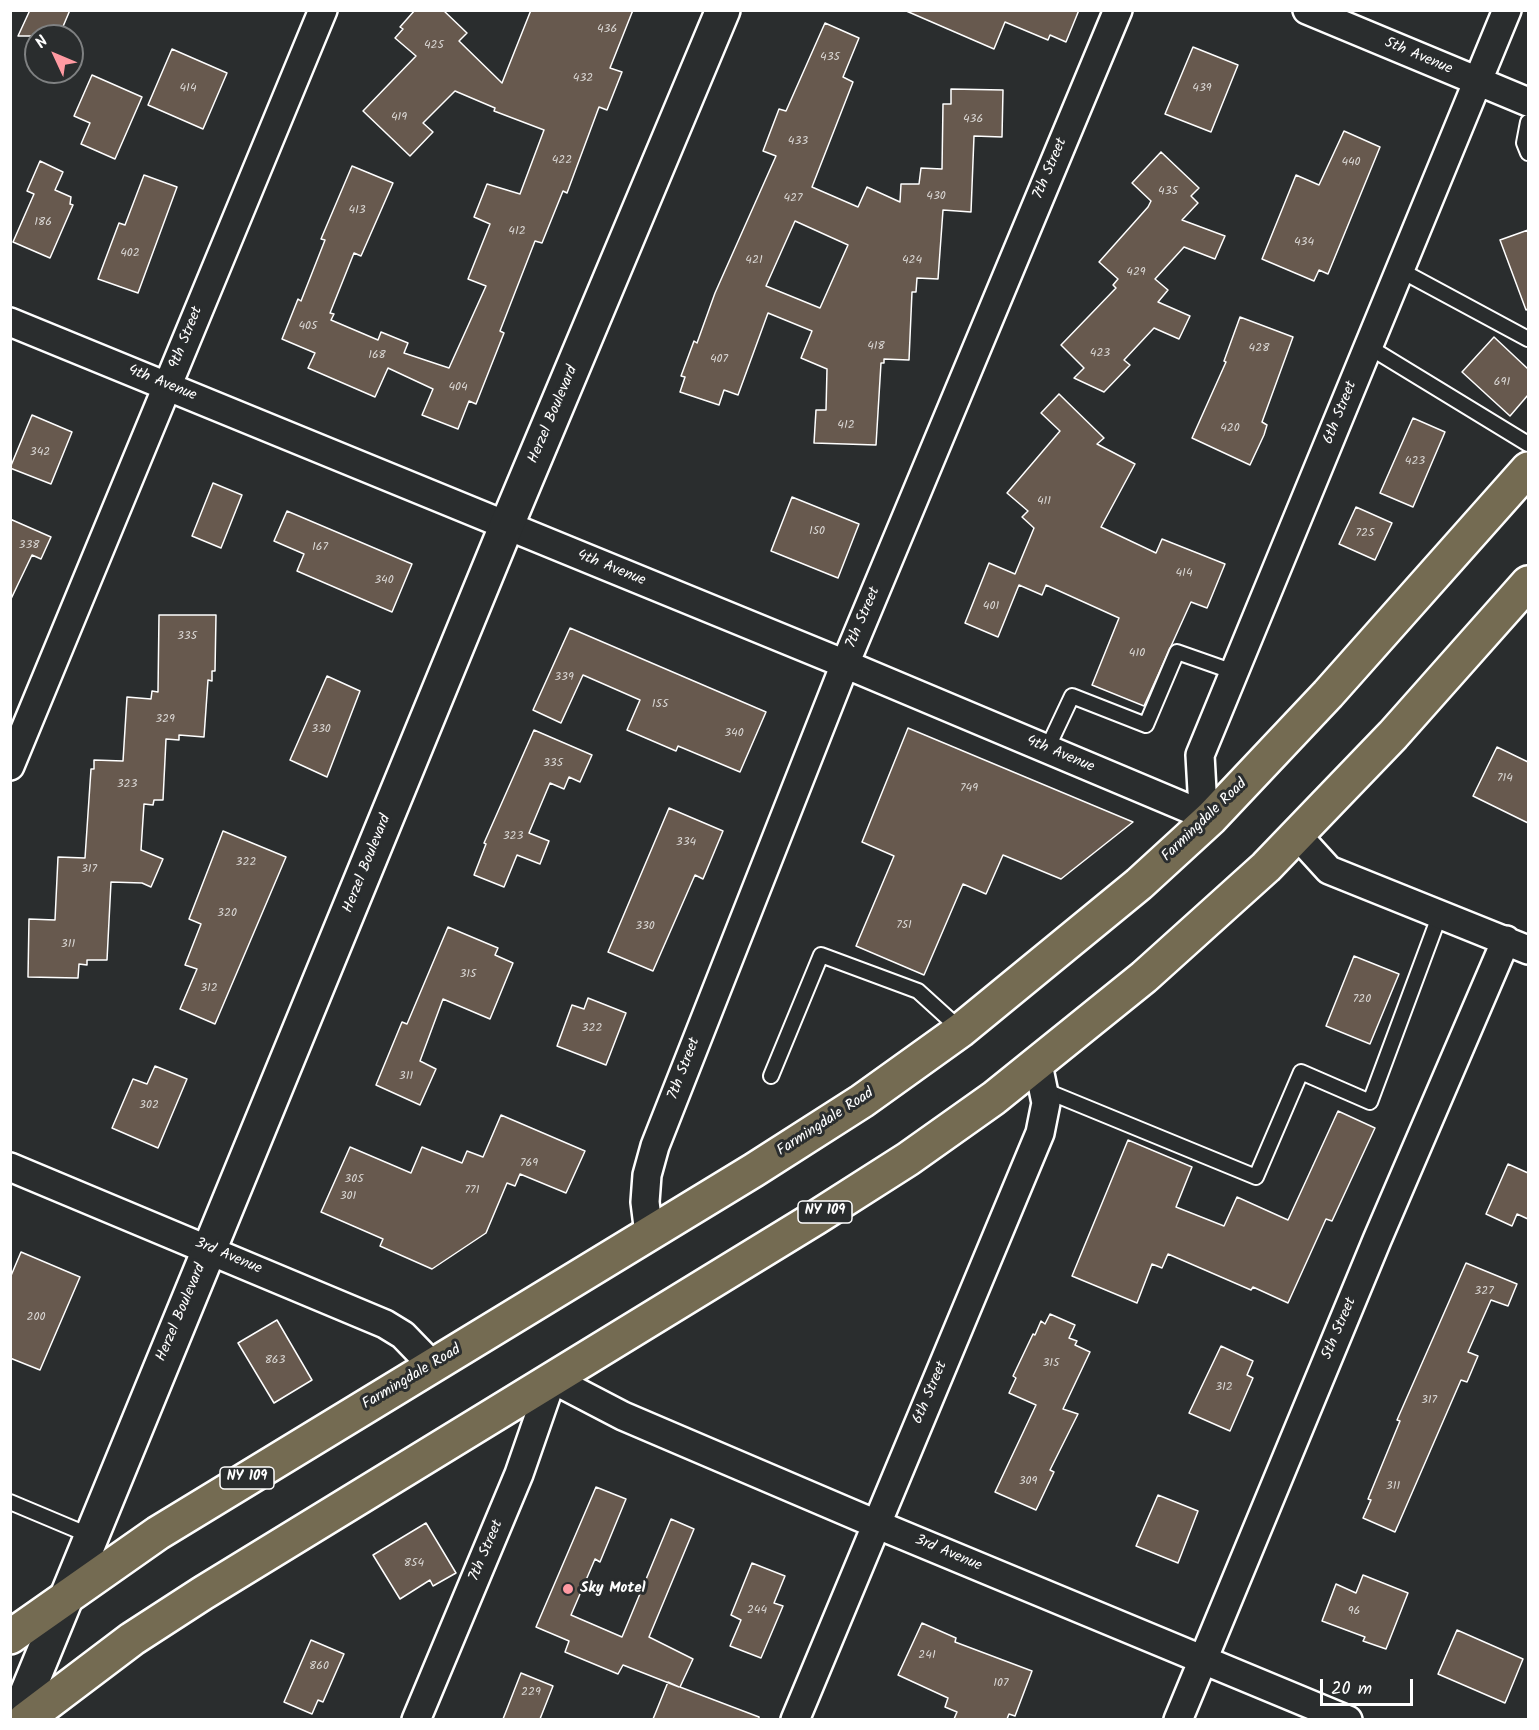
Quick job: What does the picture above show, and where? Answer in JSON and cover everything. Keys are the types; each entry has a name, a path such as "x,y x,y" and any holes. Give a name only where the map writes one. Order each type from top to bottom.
{"main road":[{"name":"Farmingdale Road","path":"10,1638 158,1533 842,1114 961,1030 1130,891 1211,818 1328,694 1528,469"},
{"name":"NY 109","path":"25,1719 132,1639 203,1593 1041,1077 1298,836 1429,696 1528,584"}],"street":[{"name":"9th Street","path":"10,766 323,10"},
{"name":"Herzel Boulevard","path":"16,1719 506,527 723,10"},
{"name":"7th Street","path":"649,1234 645,1202 647,1175 653,1153 845,664 1118,10"},
{"name":"5th Avenue","path":"1307,10 1528,102"},
{"name":"6th Street","path":"1211,818 1202,790 1200,755 1507,10"},
{"name":"4th Avenue","path":"10,322 845,664 1211,818"},
{"path":"1298,836 1329,870 1517,945"},
{"name":"5th Street","path":"1178,1719 1377,1240 1517,945"},
{"name":"6th Street","path":"795,1719 1040,1133 1046,1103 1041,1077"},
{"name":"3rd Avenue","path":"10,1167 394,1329 416,1346 433,1366"},
{"name":"7th Street","path":"416,1719 519,1474 552,1379"},
{"name":"3rd Avenue","path":"552,1379 623,1416 876,1524 1348,1719"}],"lane":[{"path":"1527,147 1528,122"},
{"path":"1400,270 1528,339"},
{"path":"1369,346 1528,444"},
{"path":"1047,749 1072,696 1146,725 1177,652 1234,672"},
{"path":"1041,1077 1256,1177 1301,1072 1370,1102 1440,914"},
{"path":"771,1076 821,955 918,991 961,1030"},
{"path":"10,1502 91,1536"}],"building":[{"path":"30,10 70,10 64,24 24,24 24,36 18,36"},
{"path":"415,10 443,10 467,33 459,41 502,83 531,10 633,10 610,68 622,72 607,110 599,107 567,193 563,191 542,243 535,241 500,331 504,333 476,404 469,401 458,429 422,415 433,389 388,368 375,397 308,368 315,353 282,339 298,299 301,301 325,240 321,239 352,166 393,183 361,256 354,253 330,313 334,314 331,320 378,340 381,332 408,343 404,353 449,368 486,286 468,279 490,224 474,217 487,184 520,194 544,130 494,111 495,108 455,91 423,123 433,132 410,156 363,111 416,56 395,38 403,29 400,27"},
{"path":"904,10 1079,10 1066,42 1050,35 1048,40 1005,22 994,49"},
{"path":"825,23 859,38 843,77 853,82 812,187 858,207 867,187 900,202 901,184 919,184 921,168 942,169 943,104 951,104 951,89 1003,90 1002,137 974,136 971,212 943,210 938,279 917,278 916,292 912,292 909,360 884,359 884,363 881,363 876,445 814,443 816,410 826,410 827,369 801,358 812,331 768,313 738,395 724,390 719,405 680,392 685,377 681,376 694,341 697,343 715,293 776,156 763,151 779,109 786,111","holes":["795,221 848,245 820,308 766,286"]},
{"path":"1193,47 1238,65 1211,132 1165,114"},
{"path":"172,49 227,73 203,129 148,105"},
{"path":"92,75 142,97 115,159 81,144 90,123 74,116"},
{"path":"1344,131 1380,147 1328,274 1319,270 1314,281 1262,259 1296,175 1319,185"},
{"path":"1161,152 1199,188 1191,196 1198,203 1182,220 1225,236 1215,259 1184,247 1155,279 1168,290 1158,302 1190,316 1179,339 1154,328 1124,360 1130,365 1104,392 1074,378 1084,368 1061,345 1116,288 1113,285 1118,279 1099,262 1148,207 1151,201 1132,183"},
{"path":"40,161 63,172 55,190 71,197 70,204 73,205 50,258 13,242 34,194 27,191"},
{"path":"144,175 177,187 138,293 98,279 119,223 125,225"},
{"path":"1528,230 1528,309 1526,310 1500,240"},
{"path":"1240,317 1293,337 1262,422 1267,425 1264,435 1250,465 1192,438 1226,362 1224,361"},
{"path":"1494,337 1528,369 1528,395 1510,416 1462,372"},
{"path":"1059,394 1104,438 1097,444 1135,464 1101,527 1156,553 1162,539 1225,564 1207,608 1191,602 1144,706 1092,685 1119,618 1046,585 1042,595 1019,585 998,637 965,623 989,563 1015,574 1034,528 1022,517 1028,511 1007,493 1060,431 1041,413"},
{"path":"32,415 72,432 51,484 10,468"},
{"path":"1413,418 1445,432 1413,507 1380,493"},
{"path":"213,483 242,495 221,548 192,536"},
{"path":"792,497 859,524 838,578 771,551"},
{"path":"1356,507 1392,523 1375,560 1339,544"},
{"path":"287,511 412,564 392,612 297,571 304,554 274,541"},
{"path":"10,519 51,537 41,559 32,555 10,601"},
{"path":"159,615 216,615 215,671 212,671 212,681 208,680 204,737 179,735 179,740 166,739 163,800 154,800 153,805 144,804 141,850 163,859 151,887 142,883 111,882 107,960 87,960 87,965 79,964 78,978 28,977 29,919 55,920 58,857 85,858 91,769 94,769 94,760 123,761 127,697 151,699 152,691 158,692"},
{"path":"570,628 766,712 740,772 678,746 676,751 627,730 640,700 583,675 561,723 533,710"},
{"path":"327,676 360,691 327,777 290,760"},
{"path":"908,728 1133,822 1061,879 1003,855 986,894 963,884 924,975 856,946 894,856 862,842"},
{"path":"534,730 592,755 580,782 569,777 564,789 550,783 529,833 549,841 540,864 517,855 504,887 474,875 486,844 484,843"},
{"path":"1497,747 1528,762 1528,823 1473,796"},
{"path":"669,808 723,831 703,879 695,875 653,971 608,952"},
{"path":"223,831 286,857 215,1024 180,1009 197,969 185,965 201,924 189,919"},
{"path":"448,927 498,948 495,955 513,963 490,1019 443,999 420,1061 436,1069 420,1105 376,1085 402,1022 407,1024"},
{"path":"1354,956 1399,974 1370,1044 1326,1026"},
{"path":"588,998 626,1013 606,1065 557,1046 572,1005 584,1009"},
{"path":"155,1066 187,1079 158,1148 112,1128 133,1079 147,1084"},
{"path":"1338,1111 1375,1128 1332,1221 1326,1219 1288,1303 1253,1287 1251,1290 1168,1254 1162,1268 1152,1264 1137,1303 1072,1276 1128,1140 1192,1167 1176,1207 1224,1226 1237,1197 1288,1220"},
{"path":"501,1115 585,1151 566,1193 520,1174 515,1186 507,1183 486,1233 432,1269 380,1246 383,1239 321,1212 350,1147 411,1173 422,1147 462,1163 467,1151 483,1157"},
{"path":"1508,1164 1528,1173 1528,1219 1517,1214 1512,1226 1486,1214"},
{"path":"21,1252 80,1277 40,1370 10,1358 10,1278"},
{"path":"1466,1263 1517,1284 1508,1306 1491,1300 1468,1352 1478,1356 1467,1382 1461,1380 1395,1532 1363,1518 1371,1500 1368,1499 1400,1421 1397,1420"},
{"path":"1050,1314 1075,1325 1069,1338 1077,1341 1075,1345 1090,1352 1063,1409 1078,1414 1050,1470 1054,1472 1036,1510 995,1492 1036,1405 1009,1393 1016,1378 1013,1376 1033,1334 1035,1335 1041,1321 1045,1324"},
{"path":"277,1320 312,1380 274,1403 238,1343"},
{"path":"1221,1346 1253,1361 1247,1375 1253,1378 1230,1431 1189,1413"},
{"name":"Sky Motel","path":"596,1487 626,1499 600,1562 595,1559 571,1615 622,1637 671,1519 694,1529 649,1637 693,1659 680,1687 759,1717 759,1719 653,1719 668,1683 623,1665 618,1674 565,1652 569,1641 536,1627"},
{"path":"1158,1495 1198,1511 1178,1563 1136,1546"},
{"path":"426,1523 456,1573 433,1586 430,1580 400,1599 373,1555"},
{"path":"752,1563 785,1576 774,1603 783,1606 761,1658 730,1646 741,1620 731,1615"},
{"path":"1363,1575 1408,1593 1386,1649 1363,1641 1365,1637 1322,1621 1336,1584 1356,1593"},
{"path":"922,1623 956,1638 955,1642 1032,1671 1015,1716 1009,1714 1007,1719 954,1719 957,1712 945,1707 948,1698 898,1675"},
{"path":"1457,1630 1523,1659 1505,1703 1438,1674"},
{"path":"311,1640 344,1654 323,1702 318,1700 312,1714 284,1702"},
{"path":"521,1673 553,1686 540,1719 503,1719"}],"place":[{"name":"Sky Motel","path":"568,1589"}]}
